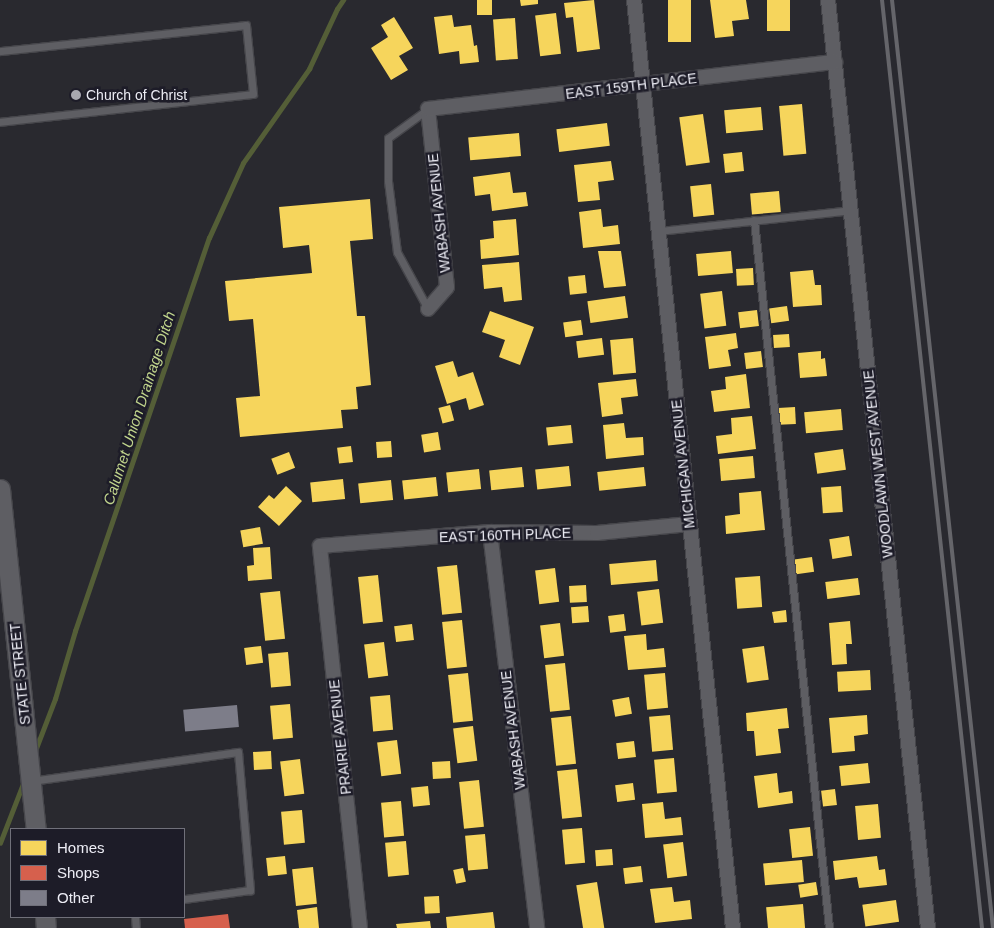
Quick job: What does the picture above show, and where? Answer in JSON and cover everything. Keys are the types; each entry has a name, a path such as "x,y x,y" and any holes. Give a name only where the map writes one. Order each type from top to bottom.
{"main road":[{"name":"STATE STREET","path":"0,489 36,828"}],"street":[{"name":"MICHIGAN AVENUE","path":"634,0 733,928"},
{"name":"WOODLAWN WEST AVENUE","path":"828,0 928,928"},
{"name":"EAST 159TH PLACE","path":"428,109 835,62"},
{"name":"WABASH AVENUE","path":"428,109 447,287 428,309"},
{"name":"EAST 160TH PLACE","path":"320,546 490,532 597,533 690,524"},
{"name":"WABASH AVENUE","path":"490,532 537,928"},
{"name":"PRAIRIE AVENUE","path":"320,546 360,928"}],"lane":[{"path":"0,51 246,25 253,94 0,122"},
{"path":"428,109 388,138 388,181 397,252 428,309"},
{"path":"659,231 851,210"},
{"path":"754,220 829,928"},
{"path":"31,781 238,752 250,890 185,899"}],"building: Homes":[{"path":"477,0 492,0 492,15 477,15"},
{"path":"520,0 538,0 538,4 521,6"},
{"path":"594,0 600,49 577,52 573,17 566,18 564,3"},
{"path":"668,0 691,0 691,42 668,42"},
{"path":"710,0 746,0 749,19 732,21 734,36 715,38"},
{"path":"767,0 790,0 790,31 767,31"},
{"path":"556,13 561,54 540,56 535,16"},
{"path":"452,15 454,27 471,25 474,46 477,45 479,62 460,64 459,51 439,54 434,17"},
{"path":"394,17 413,48 399,56 408,70 391,80 371,48 388,37 381,25"},
{"path":"515,18 518,59 496,60 493,20"},
{"path":"802,104 806,154 783,156 779,106"},
{"path":"761,107 763,130 726,133 724,110"},
{"path":"703,114 710,163 686,166 679,117"},
{"path":"607,123 610,146 559,152 556,129"},
{"path":"519,133 521,156 470,160 468,137"},
{"path":"742,152 744,171 725,173 723,154"},
{"path":"611,161 614,180 598,182 600,200 578,202 574,165"},
{"path":"510,172 513,193 526,192 528,206 492,211 490,194 475,196 473,177"},
{"path":"711,184 714,215 693,217 690,186"},
{"path":"779,191 781,212 752,214 750,194"},
{"path":"370,199 373,239 350,241 357,316 365,316 371,385 356,387 358,409 341,410 343,428 240,437 236,398 260,396 253,319 229,321 225,281 312,273 309,245 283,248 279,207"},
{"path":"601,209 603,227 618,225 620,244 583,248 579,212"},
{"path":"516,219 519,255 481,259 480,240 494,238 493,221"},
{"path":"598,251 621,251 626,286 604,288"},
{"path":"731,251 733,273 698,276 696,254"},
{"path":"519,262 522,300 504,302 502,287 484,289 482,265"},
{"path":"753,268 754,285 737,286 736,269"},
{"path":"813,270 815,285 821,285 822,305 793,307 790,272"},
{"path":"585,275 587,293 570,295 568,277"},
{"path":"722,291 726,326 704,328 700,294"},
{"path":"625,296 628,318 590,323 587,301"},
{"path":"787,306 789,321 771,323 769,309"},
{"path":"757,310 759,326 740,328 738,312"},
{"path":"490,311 534,327 520,365 499,357 505,340 482,332"},
{"path":"581,320 583,335 565,337 563,323"},
{"path":"736,333 738,348 728,350 731,366 709,369 705,337"},
{"path":"789,334 790,347 774,348 773,335"},
{"path":"602,338 604,355 578,358 576,341"},
{"path":"633,338 636,373 613,375 610,340"},
{"path":"761,351 763,367 746,369 744,353"},
{"path":"821,351 821,359 825,358 827,376 800,378 798,353"},
{"path":"453,361 458,377 473,372 484,405 469,410 466,398 447,404 435,366"},
{"path":"746,374 750,408 714,412 711,391 726,389 725,377"},
{"path":"636,379 638,396 621,398 623,414 602,417 598,383"},
{"path":"450,405 454,420 443,424 438,408"},
{"path":"795,407 796,424 779,425 778,408"},
{"path":"841,409 843,430 806,433 804,412"},
{"path":"752,416 756,449 718,454 716,436 732,434 731,418"},
{"path":"624,423 626,438 643,437 644,455 606,459 603,425"},
{"path":"571,425 573,443 548,446 546,428"},
{"path":"438,432 441,450 424,452 421,435"},
{"path":"391,441 392,457 377,458 376,442"},
{"path":"351,446 353,462 339,464 337,448"},
{"path":"843,449 846,470 817,474 814,453"},
{"path":"289,452 295,468 277,475 271,459"},
{"path":"753,456 755,478 721,481 719,459"},
{"path":"569,466 571,486 537,489 535,470"},
{"path":"522,467 524,487 491,490 489,470"},
{"path":"644,467 646,486 599,491 597,472"},
{"path":"479,469 481,489 448,492 446,472"},
{"path":"436,477 438,496 404,499 402,481"},
{"path":"343,479 345,499 312,502 310,482"},
{"path":"391,480 393,500 360,503 358,483"},
{"path":"286,486 302,501 279,526 258,507 269,495 274,499"},
{"path":"841,486 843,512 823,513 821,487"},
{"path":"761,491 765,530 726,534 725,516 740,514 739,493"},
{"path":"260,527 263,544 243,547 240,530"},
{"path":"849,536 852,556 832,559 829,539"},
{"path":"270,547 272,579 248,581 247,566 254,565 253,548"},
{"path":"812,557 814,572 796,574 794,560"},
{"path":"656,560 658,581 611,585 609,564"},
{"path":"457,565 462,613 442,615 437,567"},
{"path":"555,568 559,602 539,604 535,570"},
{"path":"378,575 383,622 363,624 358,577"},
{"path":"760,576 762,607 737,609 735,578"},
{"path":"858,578 860,595 827,599 825,582"},
{"path":"586,585 587,602 570,603 569,586"},
{"path":"659,589 663,623 641,625 637,592"},
{"path":"280,591 285,639 265,641 260,593"},
{"path":"588,606 589,622 572,623 571,607"},
{"path":"786,610 787,622 774,623 772,612"},
{"path":"624,614 626,631 610,633 608,616"},
{"path":"462,620 467,667 447,669 442,622"},
{"path":"850,621 852,644 846,644 847,664 832,665 829,623"},
{"path":"560,623 564,656 544,658 540,625"},
{"path":"412,624 414,640 396,642 394,626"},
{"path":"646,634 647,650 664,648 666,667 628,670 624,636"},
{"path":"384,642 388,676 368,678 364,644"},
{"path":"261,646 263,663 246,665 244,648"},
{"path":"764,646 769,680 747,683 742,649"},
{"path":"288,652 291,686 271,688 268,654"},
{"path":"565,663 570,710 550,712 545,665"},
{"path":"870,670 871,690 838,692 837,672"},
{"path":"468,673 473,721 453,723 448,675"},
{"path":"665,673 668,708 647,710 644,675"},
{"path":"390,695 393,730 373,732 370,697"},
{"path":"629,697 632,714 615,717 612,700"},
{"path":"290,704 293,738 273,740 270,706"},
{"path":"787,708 789,728 778,729 781,753 756,756 754,731 747,731 746,713"},
{"path":"670,715 673,750 652,752 649,717"},
{"path":"867,715 868,734 854,736 855,751 832,753 829,718"},
{"path":"571,716 576,764 556,766 551,718"},
{"path":"473,726 477,761 457,763 453,728"},
{"path":"397,740 401,774 381,776 377,742"},
{"path":"634,741 636,757 618,759 616,743"},
{"path":"271,751 272,769 254,770 253,752"},
{"path":"674,758 677,792 657,794 654,760"},
{"path":"300,759 304,794 284,796 280,761"},
{"path":"450,761 451,778 433,779 432,762"},
{"path":"868,763 870,783 841,786 839,766"},
{"path":"577,769 582,817 562,819 557,771"},
{"path":"777,773 779,793 792,791 793,803 758,808 754,776"},
{"path":"479,780 484,827 464,829 459,782"},
{"path":"633,783 635,800 617,802 615,785"},
{"path":"428,786 430,805 413,807 411,788"},
{"path":"835,789 837,805 823,807 821,791"},
{"path":"401,801 404,836 384,838 381,803"},
{"path":"663,802 665,819 681,817 683,835 645,838 642,804"},
{"path":"878,804 881,838 858,840 855,806"},
{"path":"302,810 305,843 284,845 281,812"},
{"path":"810,827 813,856 792,858 789,829"},
{"path":"582,828 585,863 565,865 562,830"},
{"path":"485,834 488,869 468,871 465,836"},
{"path":"406,841 409,875 388,877 385,843"},
{"path":"683,842 687,876 667,878 663,844"},
{"path":"612,849 613,865 596,866 595,850"},
{"path":"285,856 287,874 268,876 266,858"},
{"path":"877,856 879,870 885,869 887,885 859,888 857,877 835,880 833,861"},
{"path":"802,860 804,882 765,885 763,863"},
{"path":"641,866 643,882 625,884 623,868"},
{"path":"313,867 317,904 296,906 292,869"},
{"path":"463,868 466,882 456,884 453,870"},
{"path":"597,882 604,928 583,928 576,885"},
{"path":"816,882 818,895 800,898 798,885"},
{"path":"672,887 674,902 690,900 692,919 655,923 650,889"},
{"path":"439,896 440,913 425,914 424,897"},
{"path":"896,900 899,922 865,927 862,905"},
{"path":"803,904 805,928 768,928 766,907"},
{"path":"317,907 319,928 299,928 297,910"},
{"path":"493,912 495,928 447,928 446,917"},
{"path":"430,921 431,928 397,928 396,924"}],"building: Shops":[{"path":"228,914 230,928 185,928 184,919"}],"building: Other":[{"path":"237,705 239,727 185,732 183,710"}],"waterway":[{"name":"Calumet Union Drainage Ditch","path":"35,751 55,699 75,631 209,238 243,163 309,69 343,0"},
{"name":"Calumet Union Drainage Ditch","path":"0,843 24,781"}],"railway":[{"path":"882,0 982,928"},
{"path":"892,0 993,928"}],"place":[{"name":"Church of Christ","path":"76,95"}]}
